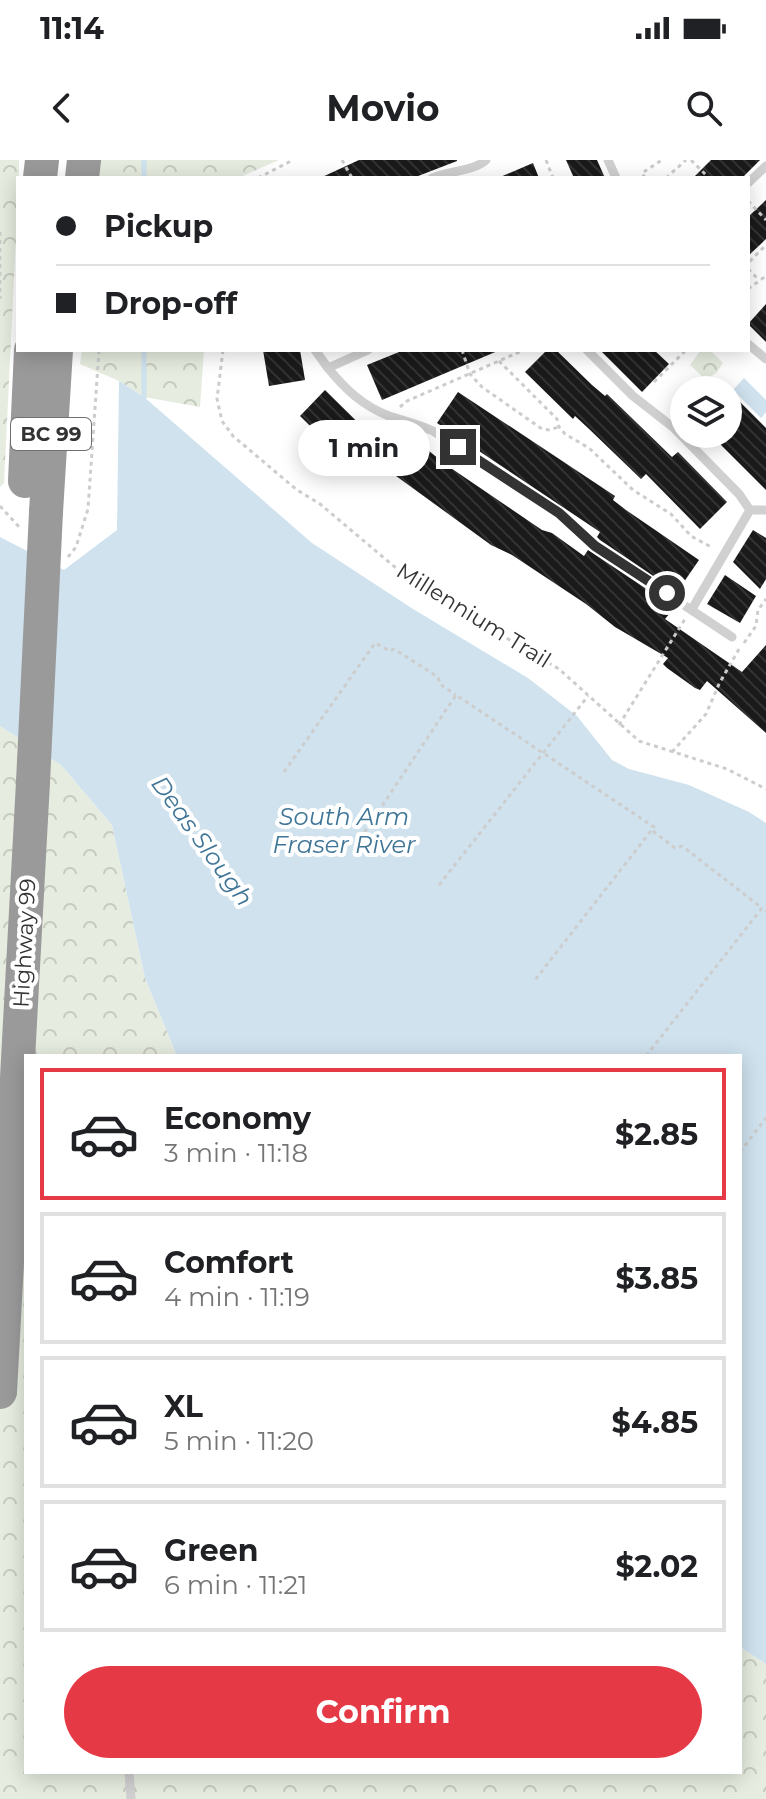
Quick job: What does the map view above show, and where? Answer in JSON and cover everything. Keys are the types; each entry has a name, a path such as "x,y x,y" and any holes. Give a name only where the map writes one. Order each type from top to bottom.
{"highway":[{"name":"Highway 99","path":"0,1392 10,1311 22,779 35,511 31,352"},
{"name":"Highway 99","path":"35,511 56,352"},
{"name":"Highway 99","path":"0,998 22,779"}],"lane":[{"path":"437,176 482,163"},
{"path":"750,181 766,166"},
{"path":"316,352 347,391 390,416 433,431 559,513 595,546 732,637"},
{"path":"328,368 364,352"},
{"path":"589,352 633,396 674,428 739,494 750,510"},
{"path":"750,510 766,510"},
{"path":"692,609 750,510"},
{"path":"129,1774 131,1799"}],"path":[{"path":"262,176 293,160"},
{"path":"644,176 642,173 662,160"},
{"path":"669,176 689,160 707,176"},
{"path":"750,203 766,220"},
{"path":"0,232 0,299"},
{"path":"750,261 766,245"},
{"path":"750,271 758,279"},
{"path":"750,287 766,276"},
{"name":"Millennium Trail","path":"223,352 218,411 233,436 297,490 320,504 415,584 559,669 639,741 727,769 766,789"},
{"path":"463,352 470,374 482,387 542,429 559,427"},
{"path":"390,416 407,401 519,352"},
{"path":"678,352 681,355"},
{"path":"654,382 684,352"},
{"path":"499,361 557,419 559,427 598,455 633,490 671,514 691,536 723,554"},
{"path":"672,752 706,714 734,655 756,626 758,610 766,599"},
{"path":"619,725 650,671 692,609"},
{"path":"284,772 375,643 390,651 394,649 438,677 440,684 654,827 535,980"},
{"path":"360,839 456,695"},
{"path":"439,885 589,695"},
{"path":"648,1054 764,909 682,846 675,848 652,831"},
{"path":"742,1149 766,1118"}],"green space":[{"path":"0,160 19,160 4,483 0,487"},
{"path":"99,160 279,160 243,176 98,176"},
{"path":"82,352 204,352 200,407 144,397 119,381 80,364"},
{"path":"700,352 712,352 723,363 712,376 702,376 690,365"},
{"path":"0,726 61,765 112,825 145,978 176,1054 24,1054 24,1774 742,1774 742,1648 766,1664 766,1799 0,1799"}],"water":[{"path":"744,378 766,400 766,412 761,418 742,399"},
{"name":"South Arm Fraser River","path":"119,381 144,397 312,543 413,609 528,678 577,716 612,760 629,769 689,785 766,823 766,1664 742,1648 742,1054 176,1054 145,978 112,825 61,765 0,726 0,537 64,570 117,530"}],"building":[{"path":"359,160 457,160 418,176 324,176"},
{"path":"566,160 597,160 604,176 573,176"},
{"path":"711,160 760,160 744,176 695,176"},
{"path":"533,163 538,176 503,176"},
{"path":"766,200 766,239 750,254 750,215"},
{"path":"766,304 766,342 750,326 750,322"},
{"path":"263,352 300,352 305,380 269,386"},
{"path":"399,352 495,352 382,400 367,365"},
{"path":"545,352 558,352 672,457 678,452 727,502 700,529 646,474 641,479 525,372"},
{"path":"602,352 656,352 669,364 642,392"},
{"path":"325,390 394,458 408,438 418,442 542,530 552,533 584,556 588,550 669,604 665,610 670,613 665,619 742,672 766,645 766,733 707,681 700,690 695,688 663,664 668,658 615,627 512,555 491,545 370,457 356,471 300,416"},
{"path":"458,392 615,496 613,500 626,510 699,560 677,592 600,540 597,537 600,532 437,423"},
{"path":"742,404 766,428 766,490 724,448 742,448"},
{"path":"753,530 766,538 766,579 760,589 733,562"},
{"path":"725,575 756,596 740,623 707,604"}],"waterway":[{"path":"144,160 144,176"},
{"path":"144,352 144,397"}],"route":[{"path":"458,447 559,513 595,546 667,593"}],"water label":[{"name":"Deas Slough","path":"202,841"}]}
